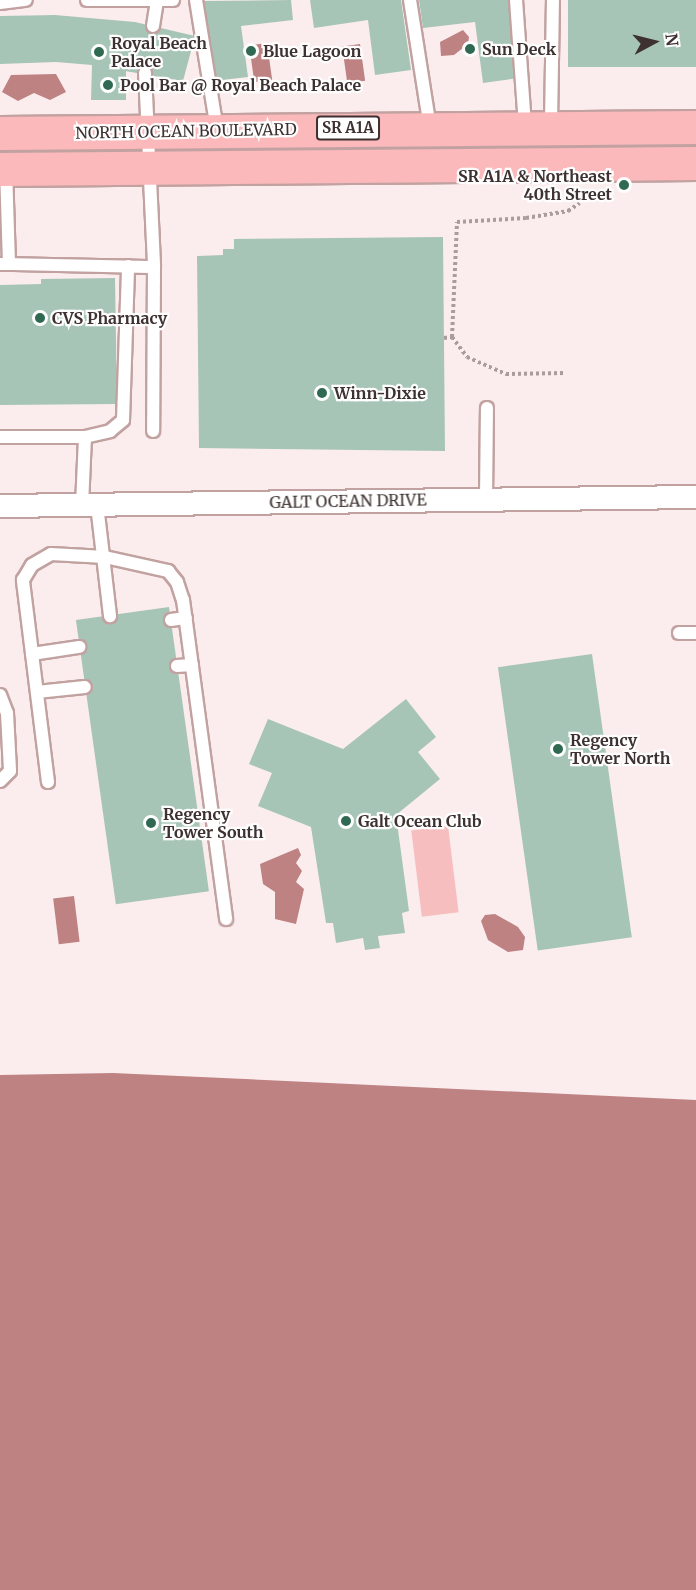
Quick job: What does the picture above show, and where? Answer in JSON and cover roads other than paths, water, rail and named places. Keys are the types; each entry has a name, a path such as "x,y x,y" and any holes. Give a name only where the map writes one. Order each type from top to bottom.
{"main road":[{"name":"NORTH OCEAN BOULEVARD","path":"0,133 538,125 696,127"},
{"name":"SR A1A","path":"3,169 696,163"}],"street":[{"name":"GALT OCEAN DRIVE","path":"0,506 696,497"}],"lane":[{"path":"0,3 26,0"},
{"path":"87,0 158,2 173,0"},
{"path":"196,0 217,130"},
{"path":"410,0 430,127"},
{"path":"516,0 538,125"},
{"path":"538,125 552,0"},
{"path":"153,26 158,2"},
{"path":"145,73 154,267 153,431"},
{"path":"3,169 5,264 154,267"},
{"path":"0,437 86,437 110,431 123,420 128,266"},
{"path":"486,500 487,408"},
{"path":"86,437 89,505 105,557 110,616"},
{"path":"48,782 23,580 32,565 51,554 105,557 168,571 177,582 186,618 226,919"},
{"path":"171,620 186,618"},
{"path":"680,633 696,633"},
{"path":"32,654 79,647"},
{"path":"177,666 192,665"},
{"path":"37,692 85,687"},
{"path":"0,695 7,713 9,771 0,781"}],"place":[{"name":"Sun Deck","path":"470,49"},
{"name":"Blue Lagoon","path":"251,51"},
{"name":"Royal Beach Palace","path":"99,52"},
{"name":"Pool Bar @ Royal Beach Palace","path":"108,85"},
{"name":"SR A1A & Northeast 40th Street","path":"624,185"},
{"name":"CVS Pharmacy","path":"40,318"},
{"name":"Winn-Dixie","path":"322,393"},
{"name":"Regency Tower North","path":"558,749"},
{"name":"Galt Ocean Club","path":"346,821"},
{"name":"Regency Tower South","path":"151,823"}]}
